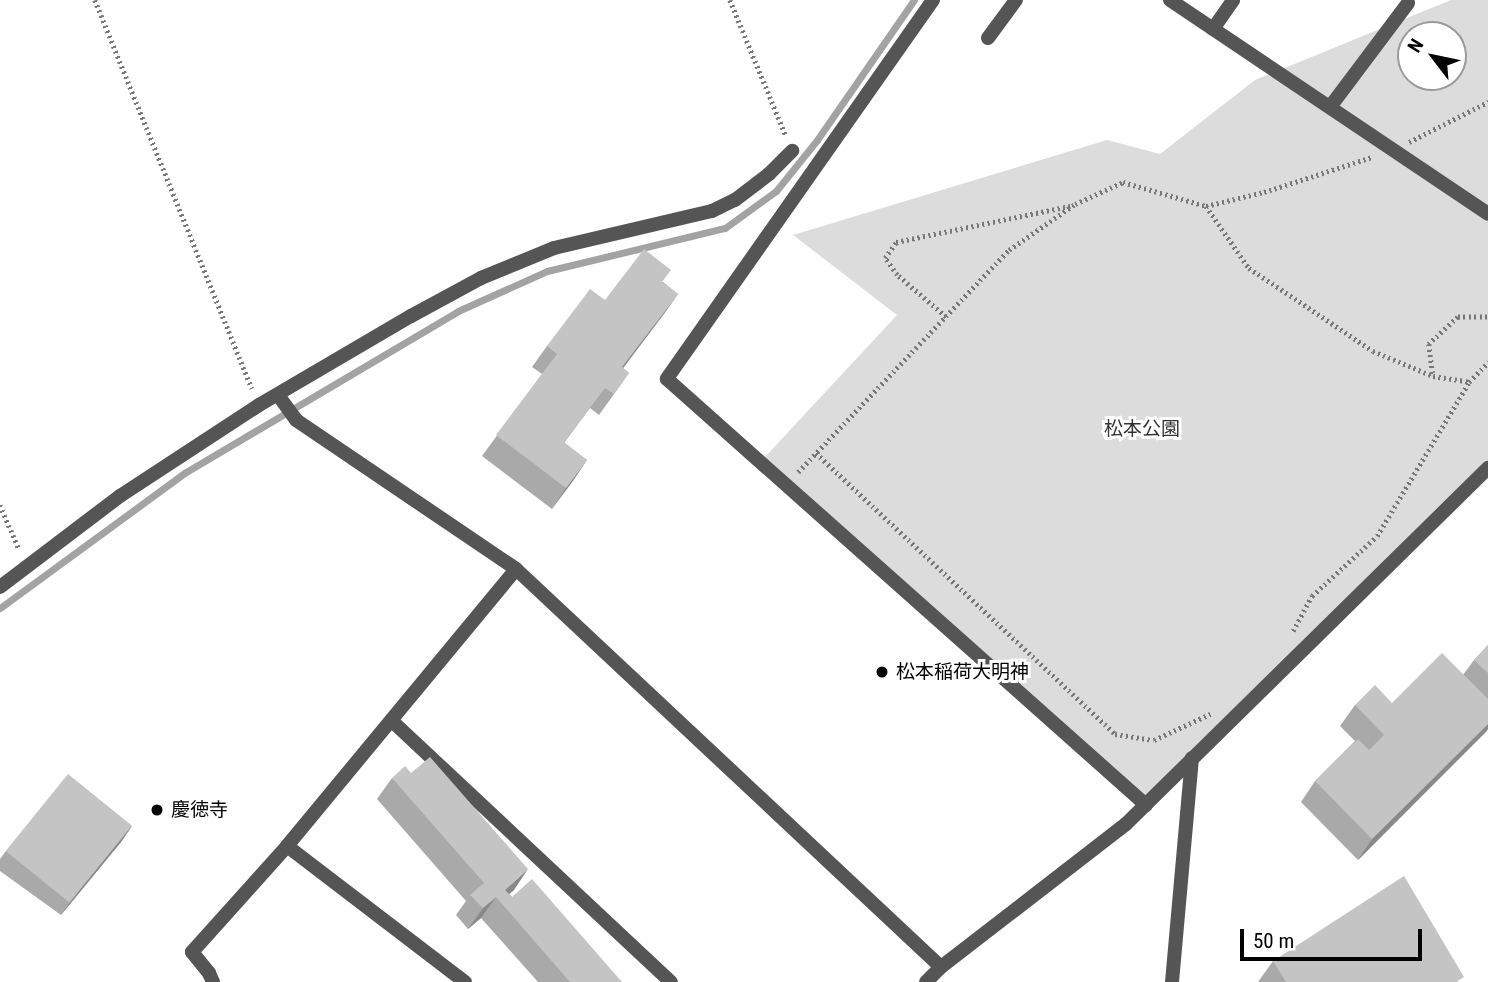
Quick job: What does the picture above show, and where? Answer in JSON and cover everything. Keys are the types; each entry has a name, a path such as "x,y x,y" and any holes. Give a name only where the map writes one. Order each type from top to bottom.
{"street":[{"path":"933,0 667,379 1146,804"},
{"path":"988,37 1016,0"},
{"path":"1170,0 1488,214"},
{"path":"1213,29 1233,0"},
{"path":"1330,107 1408,3"},
{"path":"0,587 120,496 259,405 481,278 554,248 712,211 735,200 769,174 792,151"},
{"path":"278,395 296,420 516,569 941,967"},
{"path":"926,982 941,967 1126,824 1488,468"},
{"path":"213,982 192,952 287,846 516,569"},
{"path":"392,721 671,982"},
{"path":"1172,982 1192,758"},
{"path":"287,846 466,982"}],"path":[{"path":"95,0 259,405"},
{"path":"730,0 792,151"},
{"path":"791,480 1009,250 1075,204 1123,183 1206,205 1264,192 1393,150 1488,102"},
{"path":"946,317 897,275 885,258 896,242 1075,204"},
{"path":"1206,205 1250,268 1373,351 1433,376 1469,382"},
{"path":"1433,376 1429,344 1458,317 1488,317"},
{"path":"1293,632 1312,596 1377,536 1469,382 1488,362"},
{"path":"816,453 1115,734 1154,740 1213,713"},
{"path":"0,505 27,567"}],"green space":[{"name":"松本公園","path":"1451,0 1488,0 1488,468 1151,800 765,457 897,315 793,235 1107,140 1160,154 1255,80 1397,22 1397,91 1467,91 1467,21 1400,21"}],"building":[{"path":"644,249 671,270 662,282 678,294 622,367 629,373 614,394 605,388 564,442 587,460 566,488 496,435 557,354 547,346 590,289 605,300"},
{"path":"1488,645 1488,673 1474,660"},
{"path":"1442,653 1488,699 1488,724 1372,839 1315,781 1358,739 1369,750 1384,735 1355,705 1375,685 1392,703"},
{"path":"430,757 528,869 505,890 512,897 532,879 622,982 570,982 496,897 483,908 470,895 484,883 392,778 405,766 411,773"},
{"path":"68,774 132,826 69,903 6,851"},
{"path":"1404,876 1464,977 1456,982 1286,982 1273,961"}],"waterway":[{"path":"0,608 186,472 458,311 547,271 725,228 776,191 817,140 914,0"}],"place":[{"name":"松本稲荷大明神","path":"882,672"},
{"name":"慶徳寺","path":"157,810"}]}
